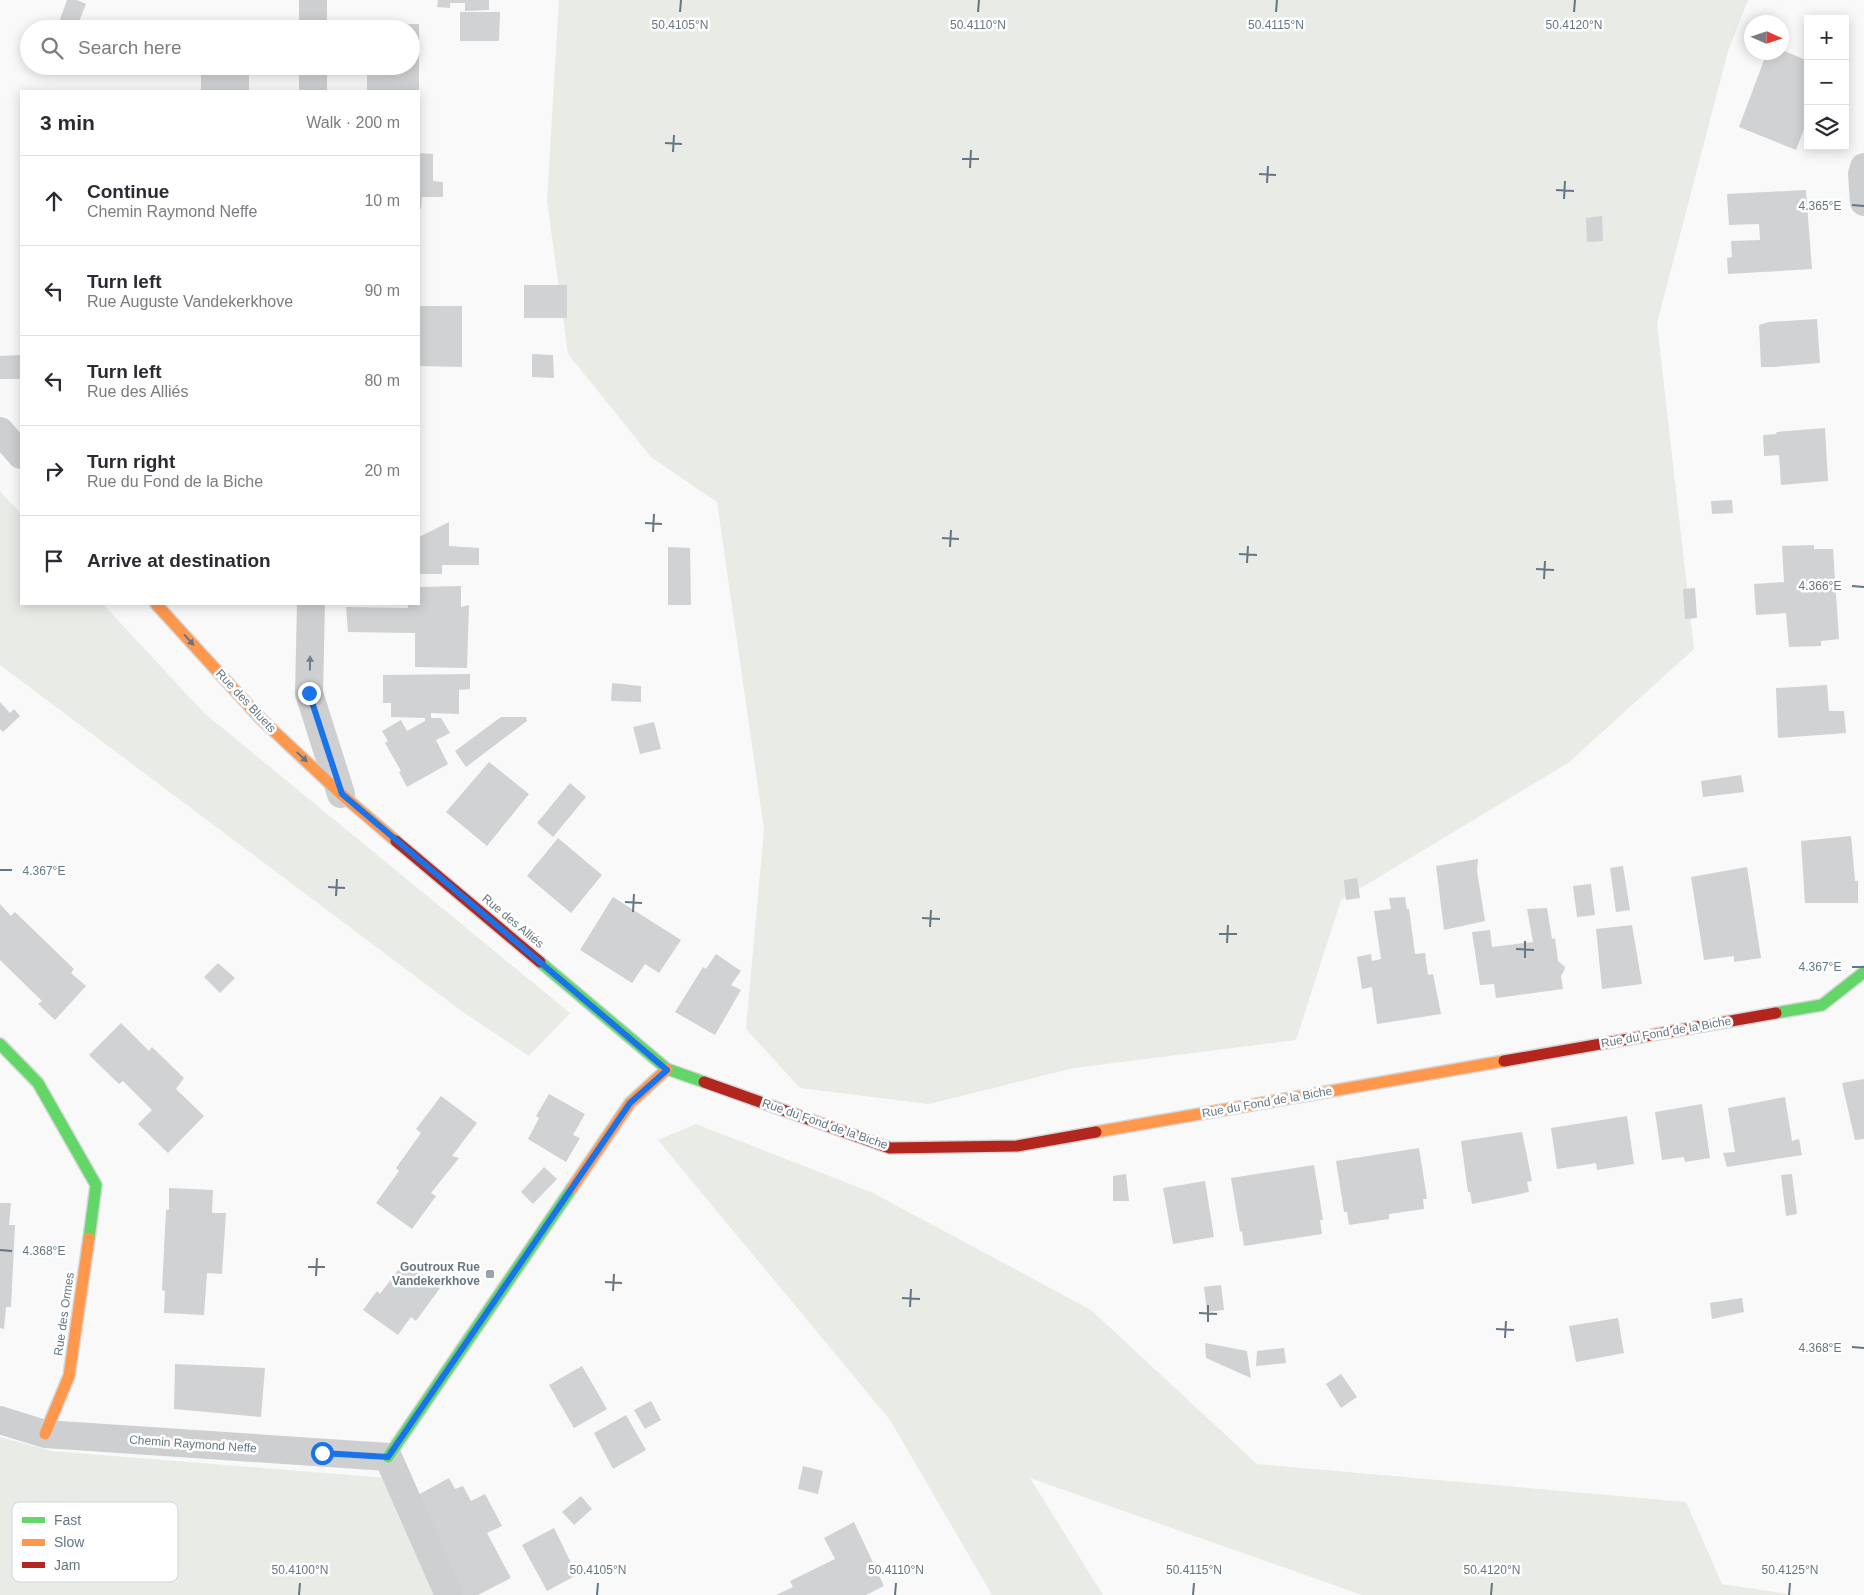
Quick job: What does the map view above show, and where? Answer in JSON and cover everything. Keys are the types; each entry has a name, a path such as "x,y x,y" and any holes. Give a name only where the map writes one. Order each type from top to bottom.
{"street":[{"path":"313,0 313,20"},
{"path":"313,75 313,90"},
{"path":"1864,167 1862,174 1864,202"},
{"path":"0,431 20,453"},
{"name":"Rue des Bluets","path":"157,605 261,719 342,794"},
{"path":"311,605 309,693 342,794"},
{"name":"Rue des Alliés","path":"342,794 667,1070"},
{"name":"Rue du Fond de la Biche","path":"667,1070 890,1148 1016,1146 1822,1005 1864,972"},
{"name":"Rue des Ormes","path":"0,1044 38,1083 96,1185 69,1376 44,1434"},
{"path":"449,1595 388,1457 630,1103 667,1070"},
{"name":"Chemin Raymond Neffe","path":"0,1420 44,1434 388,1457"}],"shaded area":[{"path":"559,0 1748,0 1728,51 1657,323 1694,649 1568,763 1341,900 1296,1040 1074,1068 929,1104 800,1088 746,1029 764,829 717,502 651,457 568,354 547,200"},
{"path":"0,491 20,513 20,605 104,605 204,713 570,1013 529,1056 463,1012 0,665"},
{"path":"696,1124 873,1193 1091,1310 1257,1464 1686,1502 1722,1584 1794,1595 1362,1595 1030,1478 1103,1595 992,1595 890,1420 658,1140"},
{"path":"0,1437 52,1451 387,1478 442,1595 0,1595"}],"building":[{"path":"67,0 77,0 86,4 80,20 60,20"},
{"path":"438,0 489,0 489,10 465,11 465,3 450,3 450,8 437,7"},
{"path":"460,12 500,12 499,41 460,41"},
{"path":"1789,53 1804,59 1804,129 1796,150 1739,127 1764,60 1789,60"},
{"path":"201,75 249,75 249,90 201,90"},
{"path":"367,75 419,75 419,90 367,90"},
{"path":"420,153 433,154 433,181 443,182 443,197 422,197 421,209"},
{"path":"1806,190 1812,269 1728,274 1727,258 1732,257 1731,241 1760,240 1759,224 1729,225 1727,194"},
{"path":"1602,216 1603,241 1587,242 1586,218"},
{"path":"524,285 567,285 567,318 524,318"},
{"path":"420,306 462,306 462,367 420,366"},
{"path":"1817,319 1820,363 1761,367 1759,325 1769,322"},
{"path":"532,354 553,355 554,378 532,377"},
{"path":"20,355 20,379 0,379 0,356"},
{"path":"1825,428 1828,481 1781,485 1779,455 1764,456 1763,435 1777,434 1776,432"},
{"path":"1732,500 1733,513 1712,514 1711,501"},
{"path":"449,522 449,546 479,548 479,565 442,565 442,574 420,574 420,536"},
{"path":"1814,545 1814,549 1833,549 1839,639 1821,641 1821,646 1789,647 1786,613 1756,615 1754,584 1784,582 1782,546"},
{"path":"668,547 690,548 691,605 668,605"},
{"path":"461,586 461,607 469,605 467,668 415,667 415,633 348,632 346,607 408,608 408,605 420,605 420,587"},
{"path":"1695,588 1697,618 1685,619 1683,589"},
{"path":"470,674 470,689 459,690 459,714 431,713 431,718 441,718 450,733 436,740 448,764 407,787 399,772 401,771 385,743 388,741 382,731 401,720 407,731 425,721 425,718 391,717 391,703 383,703 383,675"},
{"path":"612,683 641,686 641,702 611,701"},
{"path":"1827,685 1829,711 1844,711 1846,733 1778,738 1776,688"},
{"path":"0,702 10,713 14,709 20,716 3,732 0,729"},
{"path":"501,717 526,717 527,721 466,767 455,751"},
{"path":"654,722 661,749 640,754 633,727"},
{"path":"489,762 529,794 487,846 446,812"},
{"path":"1741,775 1744,792 1703,797 1701,781"},
{"path":"570,783 586,797 553,837 537,823"},
{"path":"1851,836 1855,881 1858,881 1858,903 1805,903 1801,841"},
{"path":"558,838 602,875 571,913 527,876"},
{"path":"1478,859 1477,871 1485,921 1444,930 1436,866"},
{"path":"1623,866 1630,910 1616,912 1610,868"},
{"path":"1747,867 1761,958 1734,962 1734,956 1704,960 1691,877"},
{"path":"1357,878 1360,898 1346,900 1344,880"},
{"path":"1591,884 1595,915 1577,917 1573,886"},
{"path":"613,897 681,940 659,973 645,964 632,983 580,950"},
{"path":"1405,897 1407,909 1409,909 1415,954 1425,953 1428,975 1433,974 1441,1014 1377,1024 1372,987 1362,989 1357,957 1371,954 1372,961 1381,959 1374,911 1391,909 1389,898"},
{"path":"0,904 11,916 15,912 74,969 71,973 86,986 55,1020 38,1004 42,1001 0,960"},
{"path":"1547,908 1552,939 1555,938 1558,961 1565,967 1561,976 1563,989 1496,998 1494,984 1480,985 1472,932 1490,930 1492,947 1533,942 1527,909"},
{"path":"1632,925 1642,984 1602,989 1596,929"},
{"path":"716,954 741,971 731,985 741,990 715,1035 675,1012 703,967 706,969"},
{"path":"218,963 235,978 220,993 204,977"},
{"path":"121,1023 149,1051 152,1047 184,1078 176,1089 204,1116 168,1153 138,1124 152,1110 123,1081 119,1084 89,1055"},
{"path":"1864,1079 1864,1139 1855,1140 1842,1083"},
{"path":"549,1094 585,1114 573,1135 580,1138 566,1162 528,1139 539,1118 536,1116"},
{"path":"441,1096 477,1123 452,1156 459,1158 431,1193 436,1196 412,1229 376,1203 399,1171 396,1168 421,1133 416,1129"},
{"path":"1785,1097 1792,1141 1799,1139 1802,1155 1727,1167 1723,1153 1735,1152 1728,1108"},
{"path":"1702,1104 1710,1158 1685,1162 1684,1157 1662,1160 1655,1112"},
{"path":"1627,1116 1634,1164 1597,1170 1596,1163 1557,1169 1551,1128"},
{"path":"1522,1132 1532,1181 1527,1182 1529,1192 1472,1204 1470,1192 1468,1192 1461,1141"},
{"path":"1419,1148 1427,1199 1423,1199 1424,1209 1389,1214 1389,1219 1349,1225 1347,1212 1344,1212 1336,1161"},
{"path":"1314,1165 1323,1220 1320,1220 1322,1234 1244,1246 1231,1178"},
{"path":"544,1167 557,1179 533,1204 521,1192"},
{"path":"1126,1174 1129,1201 1113,1201 1113,1176"},
{"path":"1792,1174 1797,1214 1786,1216 1781,1175"},
{"path":"1205,1181 1214,1237 1173,1244 1163,1188"},
{"path":"169,1188 213,1190 212,1213 226,1213 222,1274 207,1273 204,1315 164,1313 165,1291 162,1290 166,1210 169,1210"},
{"path":"0,1203 11,1203 9,1225 15,1225 11,1307 6,1307 4,1329 0,1328"},
{"path":"405,1261 440,1288 416,1321 411,1317 398,1335 363,1310 377,1291 380,1294"},
{"path":"1221,1285 1224,1310 1207,1312 1204,1287"},
{"path":"1742,1298 1744,1312 1712,1319 1710,1303"},
{"path":"1618,1318 1624,1353 1576,1362 1569,1326"},
{"path":"1205,1343 1247,1351 1251,1378 1206,1358"},
{"path":"1284,1348 1286,1363 1256,1366 1257,1351"},
{"path":"175,1364 265,1368 261,1417 174,1409"},
{"path":"582,1366 607,1409 574,1428 549,1385"},
{"path":"1341,1374 1357,1397 1341,1408 1326,1384"},
{"path":"651,1401 661,1420 645,1429 634,1410"},
{"path":"626,1415 646,1450 613,1469 594,1433"},
{"path":"803,1466 823,1471 818,1494 798,1489"},
{"path":"449,1478 455,1489 463,1486 471,1501 485,1494 502,1526 487,1533 511,1578 478,1595 461,1595 416,1496"},
{"path":"581,1496 592,1509 574,1525 562,1512"},
{"path":"854,1522 884,1586 866,1595 776,1595 793,1587 790,1581 835,1559 824,1538"},
{"path":"554,1528 577,1575 547,1591 522,1545"}],"traffic: fast":[{"path":"540,962 667,1069 704,1082"},
{"path":"1776,1013 1822,1005 1864,972"},
{"path":"0,1044 38,1083 96,1185 89,1238"},
{"path":"388,1457 572,1188"}],"traffic: slow":[{"path":"157,605 261,719 341,794 396,841"},
{"path":"1096,1132 1504,1061"},
{"path":"572,1188 630,1103 667,1069"},
{"path":"45,1434 69,1376 89,1238"}],"traffic: jam":[{"path":"396,841 540,962"},
{"path":"1504,1061 1776,1013"},
{"path":"704,1082 890,1148 1017,1146 1096,1132"}],"place":[{"name":"Goutroux Rue Vandekerkhove","path":"490,1274"}],"route":[{"path":"309,693 342,794 667,1070 630,1103 388,1457 322,1453"}]}
